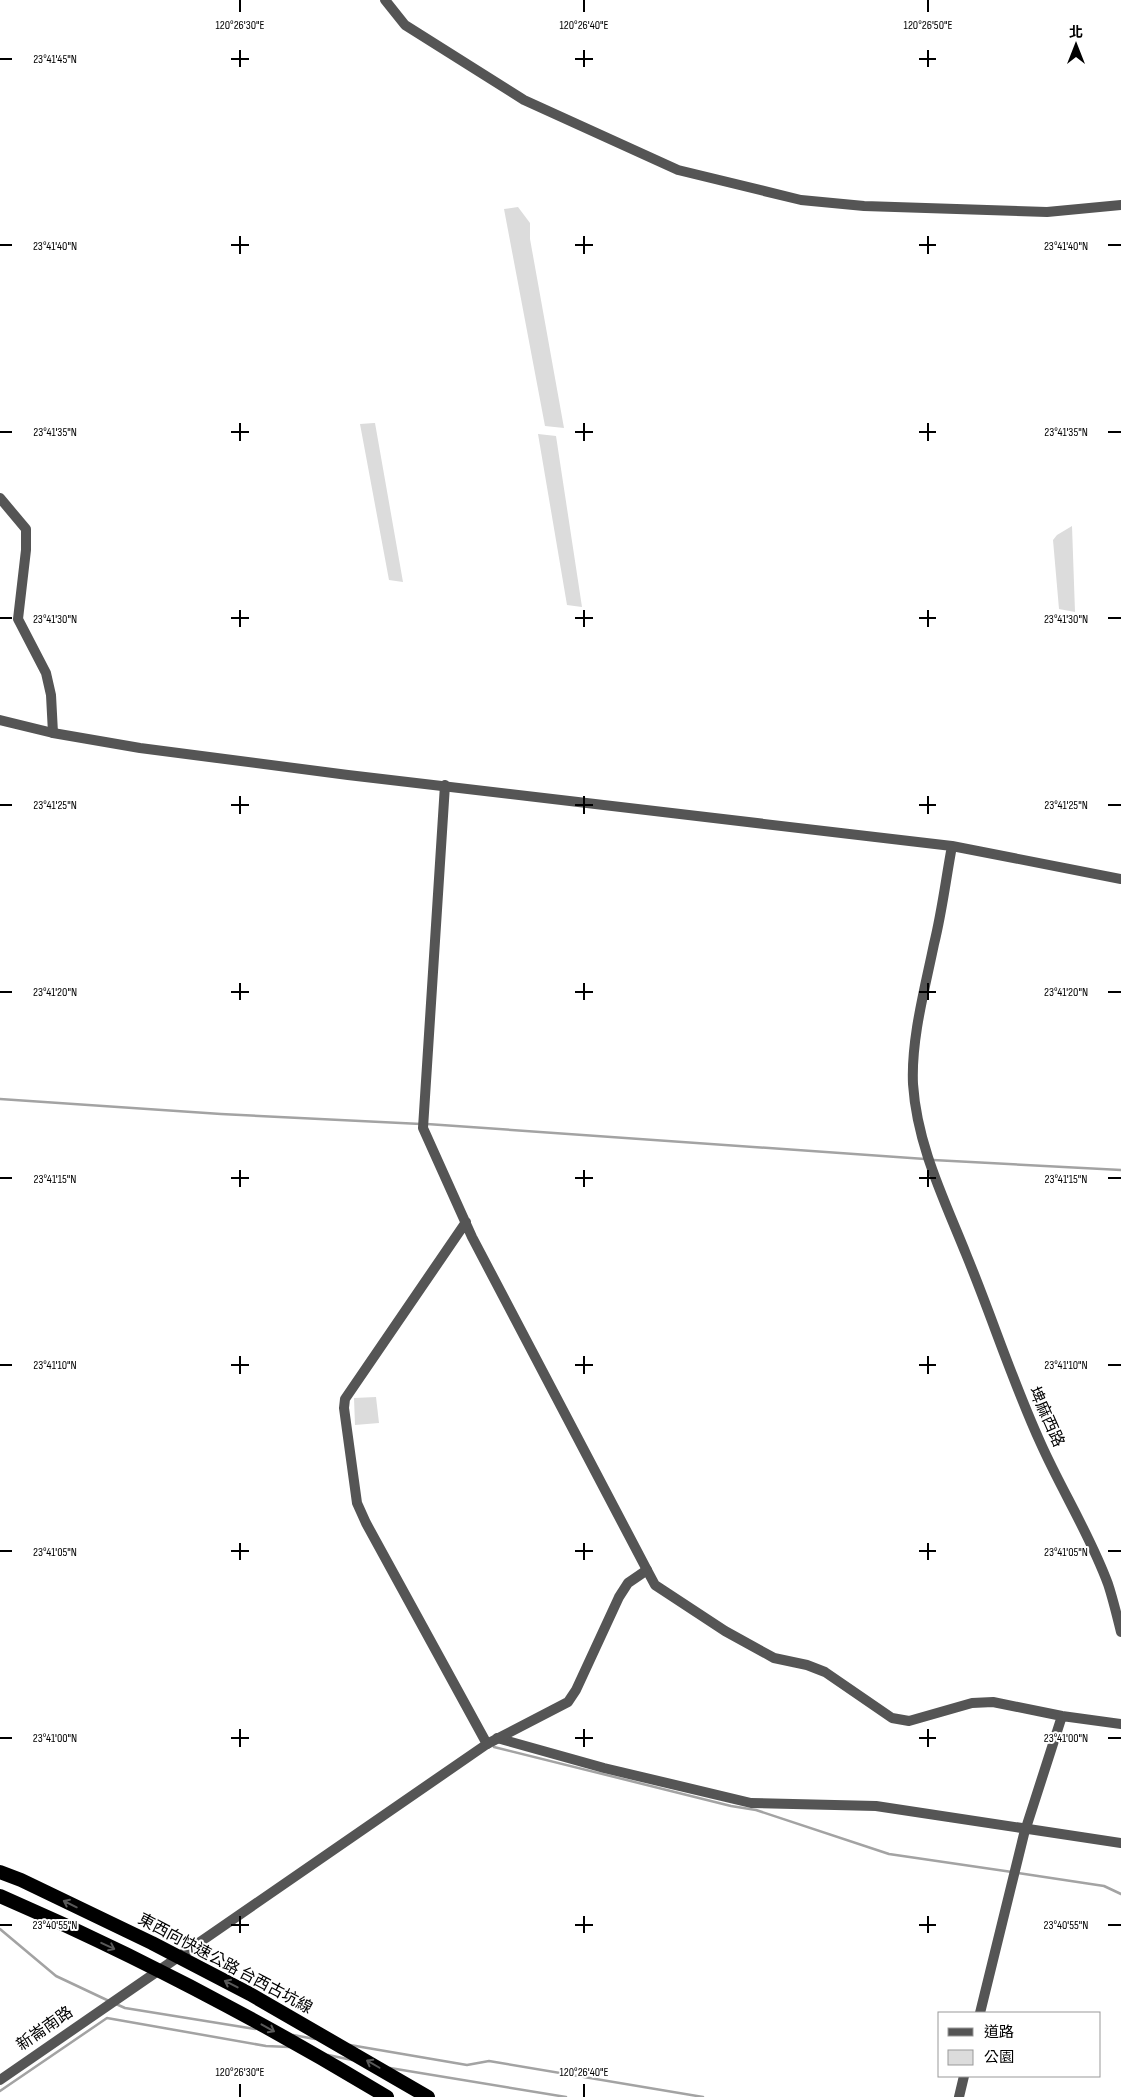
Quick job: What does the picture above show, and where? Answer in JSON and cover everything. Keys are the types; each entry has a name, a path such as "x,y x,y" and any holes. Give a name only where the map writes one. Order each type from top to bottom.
{"highway":[{"name":"東西向快速公路 台西古坑線","path":"0,1872 134,1935 232,1984 428,2097"},
{"path":"0,1896 148,1964 266,2026 388,2097"}],"street":[{"path":"385,0 405,25 524,100 678,170 801,200 864,206 1047,212 1121,205"},
{"path":"0,498 26,529 26,550 18,619 46,673 51,695 53,733"},
{"path":"0,720 53,733 140,748 952,846 1121,879"},
{"path":"444,785 423,1124 426,1137 472,1237 655,1585 725,1631 774,1658 807,1665 825,1672 892,1718 909,1721 972,1702 993,1702 1062,1716 1121,1724"},
{"name":"埤麻西路","path":"952,846 922,1000 915,1055 913,1083 918,1125 926,1155 992,1317 1014,1381 1041,1444 1084,1530 1108,1584 1121,1632"},
{"path":"466,1222 345,1399 344,1408 357,1503 366,1523 487,1744"},
{"name":"新崙南路","path":"0,2080 496,1738 568,1702 576,1690 618,1596 628,1583 647,1570"},
{"path":"980,2012 1013,1872 1062,1716"},
{"path":"496,1738 604,1768 750,1804 876,1806 1121,1843"},
{"path":"959,2097 964,2077"}],"green space":[{"path":"518,207 530,223 530,239 564,428 545,426 504,209"},
{"path":"375,423 403,582 389,580 360,424"},
{"path":"538,434 556,436 582,607 567,605"},
{"path":"1072,526 1075,612 1059,609 1053,540 1057,535"},
{"path":"376,1397 379,1423 355,1425 354,1398"}],"waterway":[{"path":"0,1099 221,1114 421,1124"},
{"path":"427,1124 925,1159"},
{"path":"933,1160 1121,1170"},
{"path":"494,1747 731,1806 756,1810 889,1854 1012,1872"},
{"path":"1018,1873 1104,1886 1121,1894"},
{"path":"0,1929 56,1976 109,2001"},
{"path":"116,2004 125,2008 255,2029"},
{"path":"0,2091 107,2018 266,2046 289,2047"},
{"path":"293,2035 315,2039"},
{"path":"350,2045 467,2065 489,2061 703,2097"},
{"path":"328,2055 352,2060"},
{"path":"390,2068 566,2097"}]}
